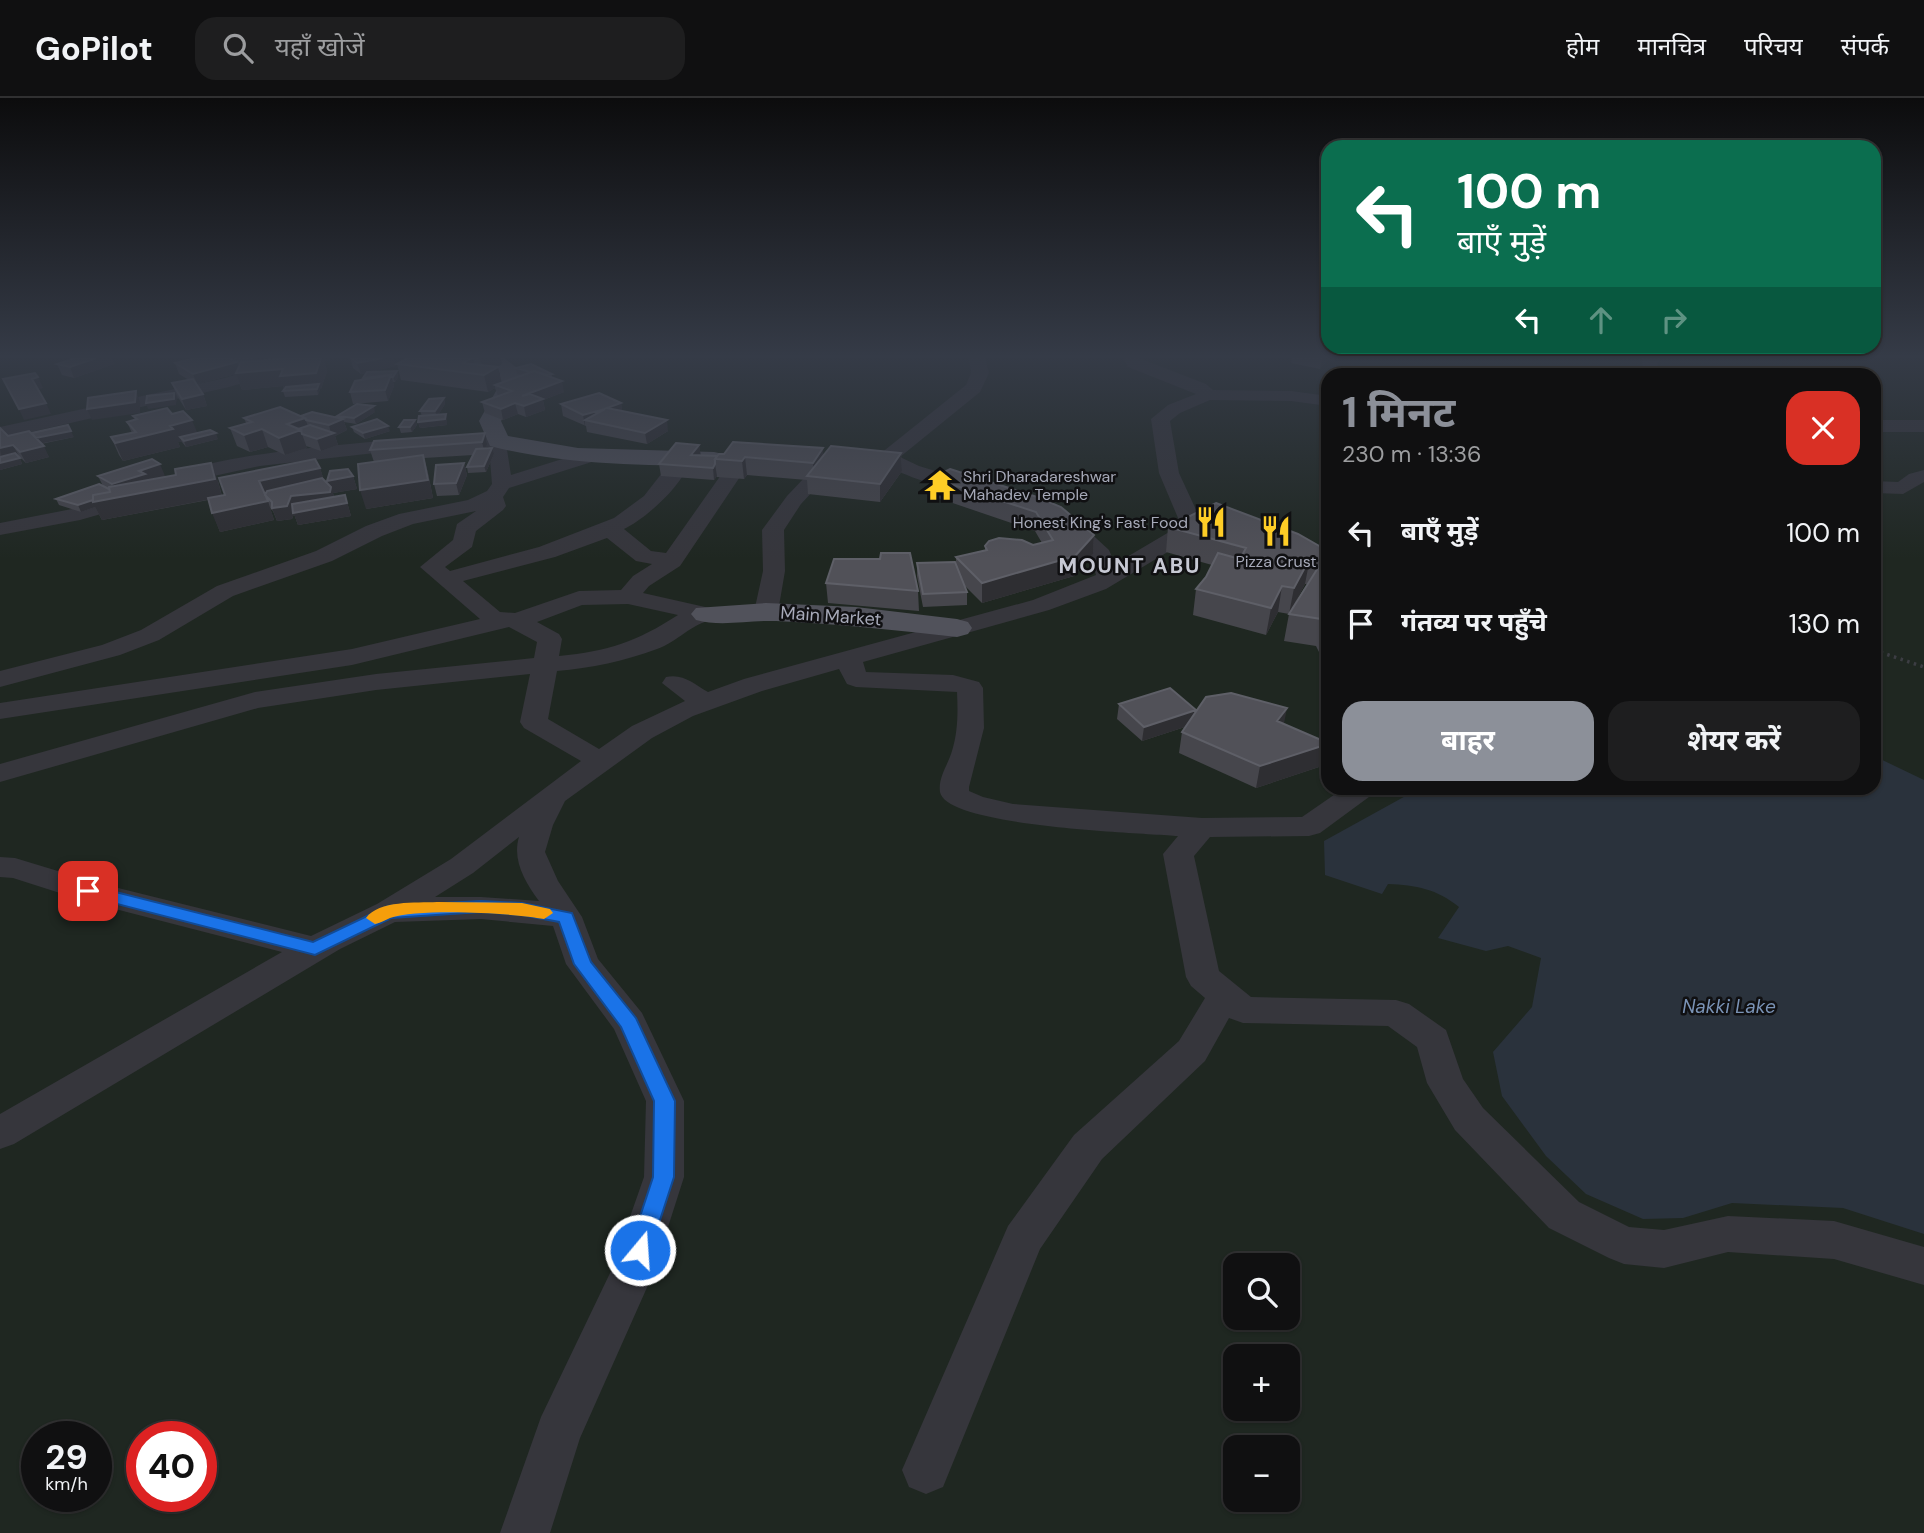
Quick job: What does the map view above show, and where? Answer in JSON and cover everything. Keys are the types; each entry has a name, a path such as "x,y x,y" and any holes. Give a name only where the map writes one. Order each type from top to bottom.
{"main road":[{"path":"492,425 498,441 525,450 591,456 768,460"},
{"path":"806,461 887,458"},
{"name":"Main Market","path":"706,614 766,612 856,617 957,628"}],"street":[{"path":"0,433 36,425"},
{"path":"928,425 887,458 912,470 988,494"},
{"path":"1161,425 1169,473 1193,527"},
{"path":"1881,426 1924,426"},
{"path":"0,529 80,514 167,489 194,474 260,460 381,446 498,441 496,506 465,529 464,542 431,567 493,618 513,620 551,639 534,722 600,761"},
{"path":"0,679 111,650 150,635 225,591 324,556 374,531 407,519 474,505 498,489 591,456"},
{"path":"445,579 502,565 610,529 643,509 679,465 679,458"},
{"path":"628,597 641,581 672,561 742,459"},
{"path":"766,612 774,571 774,530 794,500 831,461"},
{"path":"1881,487 1903,488 1916,478 1924,477"},
{"path":"1048,514 1059,517 1105,566"},
{"path":"0,1133 315,949 388,912 462,866 642,732 684,710 753,685 1041,605 1098,584 1105,566 1165,544 1193,527 1219,530"},
{"path":"610,529 644,555 672,561"},
{"path":"0,711 352,657 513,620 579,598 628,597 706,614"},
{"path":"0,773 255,700 376,682 592,660 651,643 691,617 706,614"},
{"path":"849,660 856,679 953,683 970,688 966,751 954,777 954,794 974,804 1013,813 1202,828 1310,826 1353,795"},
{"path":"675,683 705,702"},
{"path":"525,1533 558,1434 632,1275 664,1177 665,1101 629,1023 583,964 566,917 543,884 530,852 538,825 557,793"},
{"path":"1202,828 1178,854 1203,977 1243,1010 1396,1013 1433,1040 1446,1083 1469,1119 1564,1214 1624,1245 1664,1249 1728,1234 1834,1240 1924,1266"},
{"path":"0,867 15,868 88,891 315,949"},
{"path":"388,912 481,906 522,909 566,917"},
{"path":"926,1470 1023,1239 1088,1147 1192,1051 1225,995"}],"path":[{"path":"1881,652 1924,667"}],"shaded area":[{"path":"0,425 1321,425 1321,795 1881,795 1881,425 1924,425 1924,1533 0,1533"}],"water":[{"name":"Nakki Lake","path":"1881,759 1924,780 1924,1234 1843,1208 1732,1203 1683,1218 1643,1219 1586,1194 1546,1156 1502,1096 1493,1052 1532,1007 1541,958 1508,946 1486,951 1438,938 1459,907 1434,892 1417,887 1388,884 1382,894 1325,875 1324,841 1407,795 1881,795"}],"building":[{"path":"68,425 71,431 36,438 32,433"},
{"path":"130,425 174,425 170,426 173,429 115,443 111,437 136,432"},
{"path":"241,425 289,425 301,430 279,438 262,429 244,435 230,428"},
{"path":"310,425 334,433 317,439 302,434 298,429"},
{"path":"358,425 388,426 363,433 352,427"},
{"path":"608,425 659,425 645,433"},
{"path":"0,428 8,436 29,431 44,446 20,452 13,445 0,448"},
{"path":"210,430 216,433 184,441 180,437"},
{"path":"485,433 482,442 370,450 374,441"},
{"path":"733,442 823,448 813,463 745,457 742,461 715,459 719,454 724,454"},
{"path":"676,443 699,445 691,455 717,456 713,468 659,464"},
{"path":"831,446 901,453 880,484 807,476"},
{"path":"492,448 484,466 467,467 476,449"},
{"path":"15,453 20,458 0,463 0,457"},
{"path":"423,455 428,480 360,490 358,464"},
{"path":"152,459 160,464 139,471 145,474 112,484 98,476"},
{"path":"315,459 320,468 259,481 268,501 212,513 208,498 225,495 219,478"},
{"path":"211,463 215,479 93,502 93,495 110,492 109,487 176,475 175,469"},
{"path":"464,463 456,483 434,484 436,465"},
{"path":"348,469 353,476 327,481 330,471"},
{"path":"950,469 1061,507 1094,535 1075,556 982,583 956,557 987,550 985,546 989,541 999,538 1022,540 1033,545 1053,540 1036,512 932,478"},
{"path":"322,478 331,487 330,492 291,496 287,506 272,508 272,502 265,495 267,491"},
{"path":"99,484 110,492 93,495 93,500 78,505 56,499"},
{"path":"345,495 347,503 293,513 292,504"},
{"path":"1216,503 1298,534 1321,547 1321,559 1310,558 1294,588 1282,586 1271,608 1196,589 1206,577 1218,553 1240,559 1246,548 1168,527"},
{"path":"881,553 910,553 918,591 826,583 834,559 880,559"},
{"path":"955,562 967,592 923,594 917,563"},
{"path":"1321,563 1321,619 1289,614"},
{"path":"1170,688 1196,710 1144,727 1119,704"},
{"path":"1231,693 1287,708 1277,721 1321,740 1321,746 1260,766 1182,732 1206,697"}],"slow traffic":[{"path":"375,918 388,912 481,906 544,913"}],"place":[{"name":"Shri Dharadareshwar Mahadev Temple","path":"940,485"},
{"name":"Honest King's Fast Food","path":"1211,522"},
{"name":"Pizza Crust","path":"1276,531"}],"district":[{"name":"MOUNT ABU","path":"1130,566"}],"route":[{"path":"88,891 315,949 388,912 481,906 522,909 566,917 583,964 629,1023 665,1101 664,1177 640,1250"}]}
